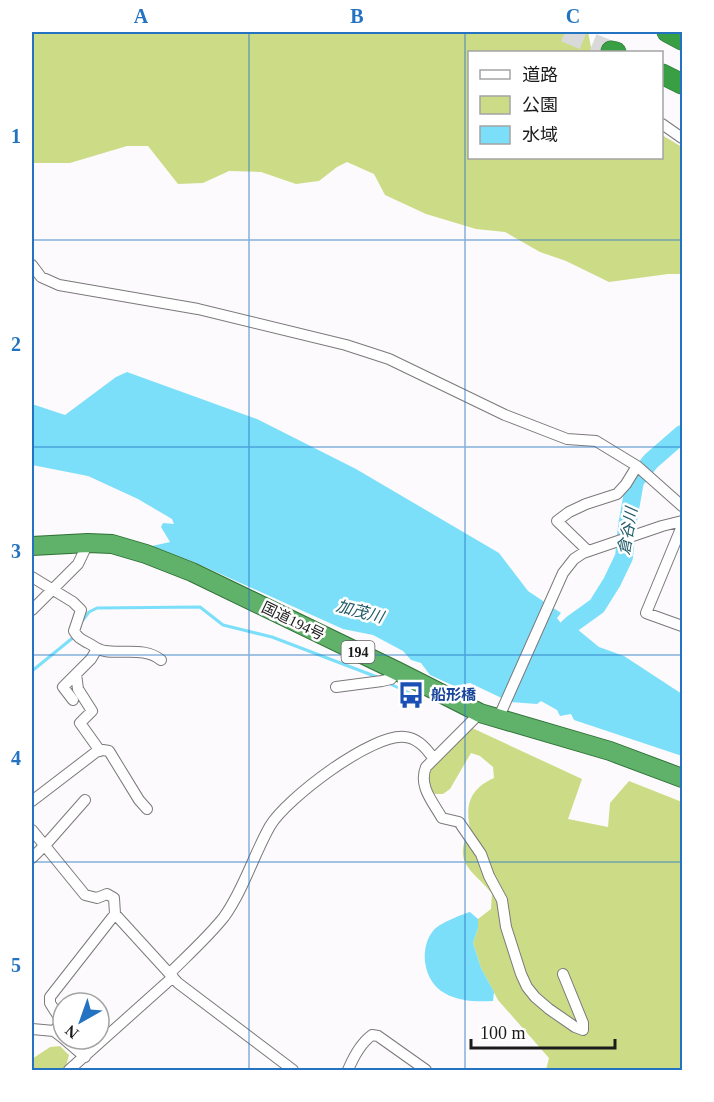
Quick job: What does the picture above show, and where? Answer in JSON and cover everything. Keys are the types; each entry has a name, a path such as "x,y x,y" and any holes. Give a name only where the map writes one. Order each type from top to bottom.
{"highway":[{"path":"667,32 682,40"},
{"path":"663,74 682,84"},
{"name":"国道194号","path":"32,546 112,544 146,554 192,572 480,713 500,715 610,751 682,778"}],"street":[{"path":"663,125 682,138"},
{"path":"32,265 41,277 59,285 198,309 346,345 389,359 505,415 567,439 596,441 637,466 682,506"},
{"path":"588,551 557,521 586,504 617,494 637,466"},
{"path":"500,715 560,579 571,562 588,551 682,521"},
{"path":"682,526 646,613 682,626"},
{"path":"32,610 78,564 88,543"},
{"path":"32,577 73,602 81,610 74,632 77,638 97,649 146,653 161,660"},
{"path":"73,700 63,687 91,659 97,649"},
{"path":"336,687 391,679 397,671"},
{"path":"76,674 78,690 92,711 80,723 100,751"},
{"path":"480,713 434,758 423,774 424,787 442,818 459,822 481,854 502,900 509,936 520,974 527,987 549,1008 575,1027 583,1030 583,1023 563,975"},
{"path":"69,1071 171,975 223,918 238,893 271,825 303,791 364,749 395,737 405,736 415,740 434,758"},
{"path":"32,801 100,751 108,751 147,809"},
{"path":"32,858 85,800"},
{"path":"32,830 85,895 97,898 107,894 114,898 115,914 178,983 293,1071"},
{"path":"55,991 115,914"},
{"path":"32,1029 51,1031"},
{"path":"348,1071 352,1060 372,1035 378,1036 426,1071"},
{"path":"78,1051 85,1057"}],"green space":[{"path":"32,32 588,32 592,51 468,51 468,159 663,159 663,136 682,147 682,274 609,282 566,261 540,252 505,232 476,229 426,214 385,195 374,174 347,162 319,181 296,184 261,172 229,171 203,183 178,184 148,146 127,146 70,163 32,163"},
{"path":"470,727 582,779 568,819 608,827 610,803 629,781 682,802 682,1070 546,1070 549,1058 498,1000 481,968 473,943 478,928 478,919 491,909 492,894 467,866 463,851 470,829 468,812 471,798 479,787 494,778 493,767 480,756 471,753 450,789 443,794 434,793 429,787 428,779 442,754"},
{"path":"50,1047 51,1051 65,1051 69,1055 65,1070 32,1070 32,1059"}],"water":[{"name":"加茂川","path":"127,372 257,419 356,469 499,553 528,591 561,613 557,618 568,633 577,629 599,647 624,656 682,694 682,756 574,720 571,714 560,716 557,710 541,701 537,704 510,702 470,683 454,686 430,675 421,663 411,660 403,651 373,635 343,629 194,562 152,546 170,542 161,527 163,523 174,524 172,519 138,499 88,476 32,465 32,404 65,415 116,377"},
{"path":"470,912 478,919 478,928 473,943 481,968 494,992 493,1001 470,1001 449,995 433,983 428,974 425,954 431,934 445,922"}],"waterway":[{"name":"倉谷川","path":"549,646 572,624 597,606 624,557 635,481 651,461 682,434"},
{"path":"83,620 89,612 97,608 200,607 223,625 272,637 377,677"},
{"path":"32,671 75,636"},
{"path":"388,683 416,696 423,692"}],"tunnel":[{"path":"565,32 611,51"}],"place":[{"name":"船形橋","path":"411,695"}]}
